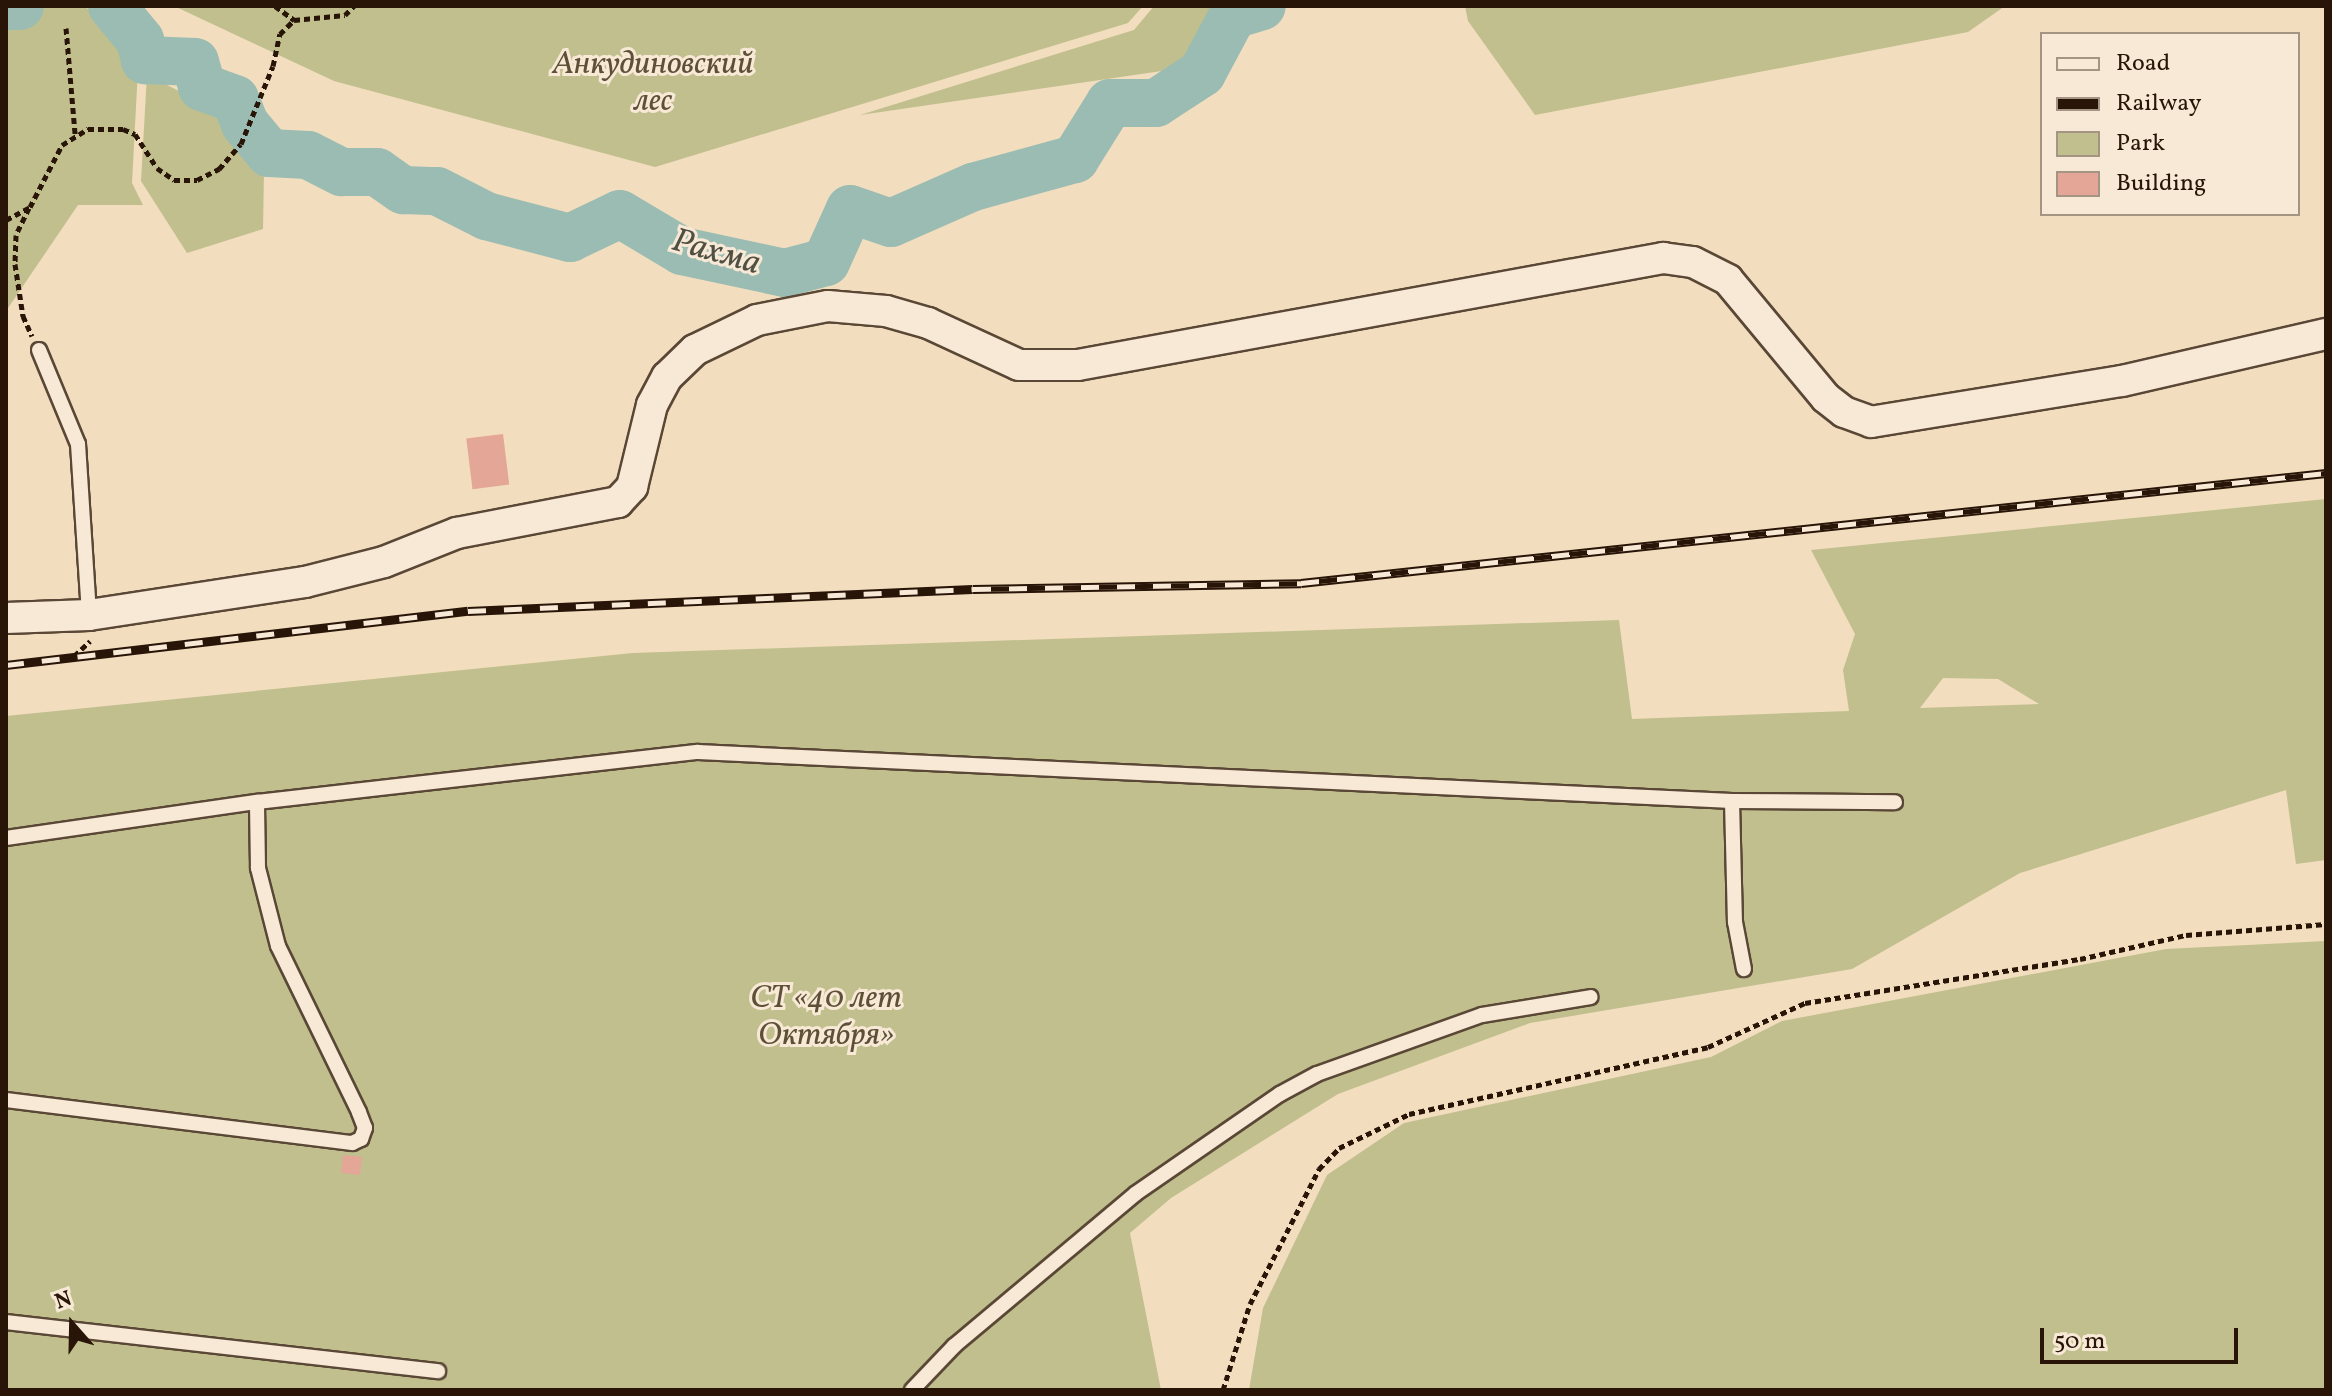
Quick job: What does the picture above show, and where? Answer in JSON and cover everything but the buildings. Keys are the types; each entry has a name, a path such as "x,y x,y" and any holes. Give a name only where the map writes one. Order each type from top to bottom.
{"street":[{"path":"6,618 89,615 305,582 384,562 457,533 618,502 632,487 652,405 667,377 695,350 757,320 828,306 886,311 928,323 1019,365 1078,365 1663,258 1693,262 1728,280 1826,398 1844,412 1871,422 2122,381 2326,334"}],"lane":[{"path":"39,350 78,444 89,615"},
{"path":"6,838 257,802 698,752 1732,801 1895,802"},
{"path":"1732,801 1735,922 1744,969"},
{"path":"6,1100 352,1143 361,1139 365,1128 359,1112 278,946 258,868 257,802"},
{"path":"912,1390 954,1346 1135,1194 1280,1094 1317,1074 1482,1015 1591,997"},
{"path":"6,1322 438,1371"}],"path":[{"path":"275,6 294,20"},
{"path":"39,350 23,316 15,264 16,235 62,145 75,134 123,129 135,134 157,168 174,180 197,180 219,169 244,134 273,66 280,34 294,20 345,15 354,6"},
{"path":"66,28 75,134"},
{"path":"6,220 30,207"},
{"path":"1223,1390 1250,1304 1319,1169 1339,1148 1409,1114 1708,1047 1805,1003 2080,959 2186,935 2326,924"}],"green space":[{"path":"43,6 84,6 122,34 138,69 132,183 143,205 78,205 6,311 6,18"},
{"name":"Анкудиновский лес","path":"174,6 1143,6 1128,23 655,167 334,81"},
{"path":"1154,6 1234,6 1224,10 1196,66 860,115 1134,30"},
{"path":"1465,6 2005,6 1968,32 1535,115 1468,21"},
{"path":"147,75 229,116 264,170 263,229 187,253 141,181"},
{"name":"СТ «40 лет Октября»","path":"2326,499 2326,860 2296,864 2286,790 2020,873 1852,969 1530,1023 1338,1094 1171,1198 1130,1233 1161,1390 6,1390 6,716 633,653 1619,620 1632,719 1849,711 1843,670 1855,634 1811,550","holes":["1943,678 1998,679 2039,704 1920,708"]},
{"path":"2326,941 2326,1390 1249,1390 1263,1308 1327,1175 1404,1123 1711,1057 1782,1021 2166,949"}],"waterway":[{"name":"Рахма","path":"6,6 20,6"},
{"name":"Рахма","path":"112,6 140,40 145,60 195,62 202,87 235,99 245,124 269,153 308,155 342,172 377,172 403,190 437,191 486,216 570,238 620,214 682,251 785,273 826,262 850,209 891,223 973,187 1075,159 1110,103 1156,103 1202,73 1233,15 1262,6"}],"railway":[{"path":"6,665 468,611 973,589 1301,583 2326,473"}]}
